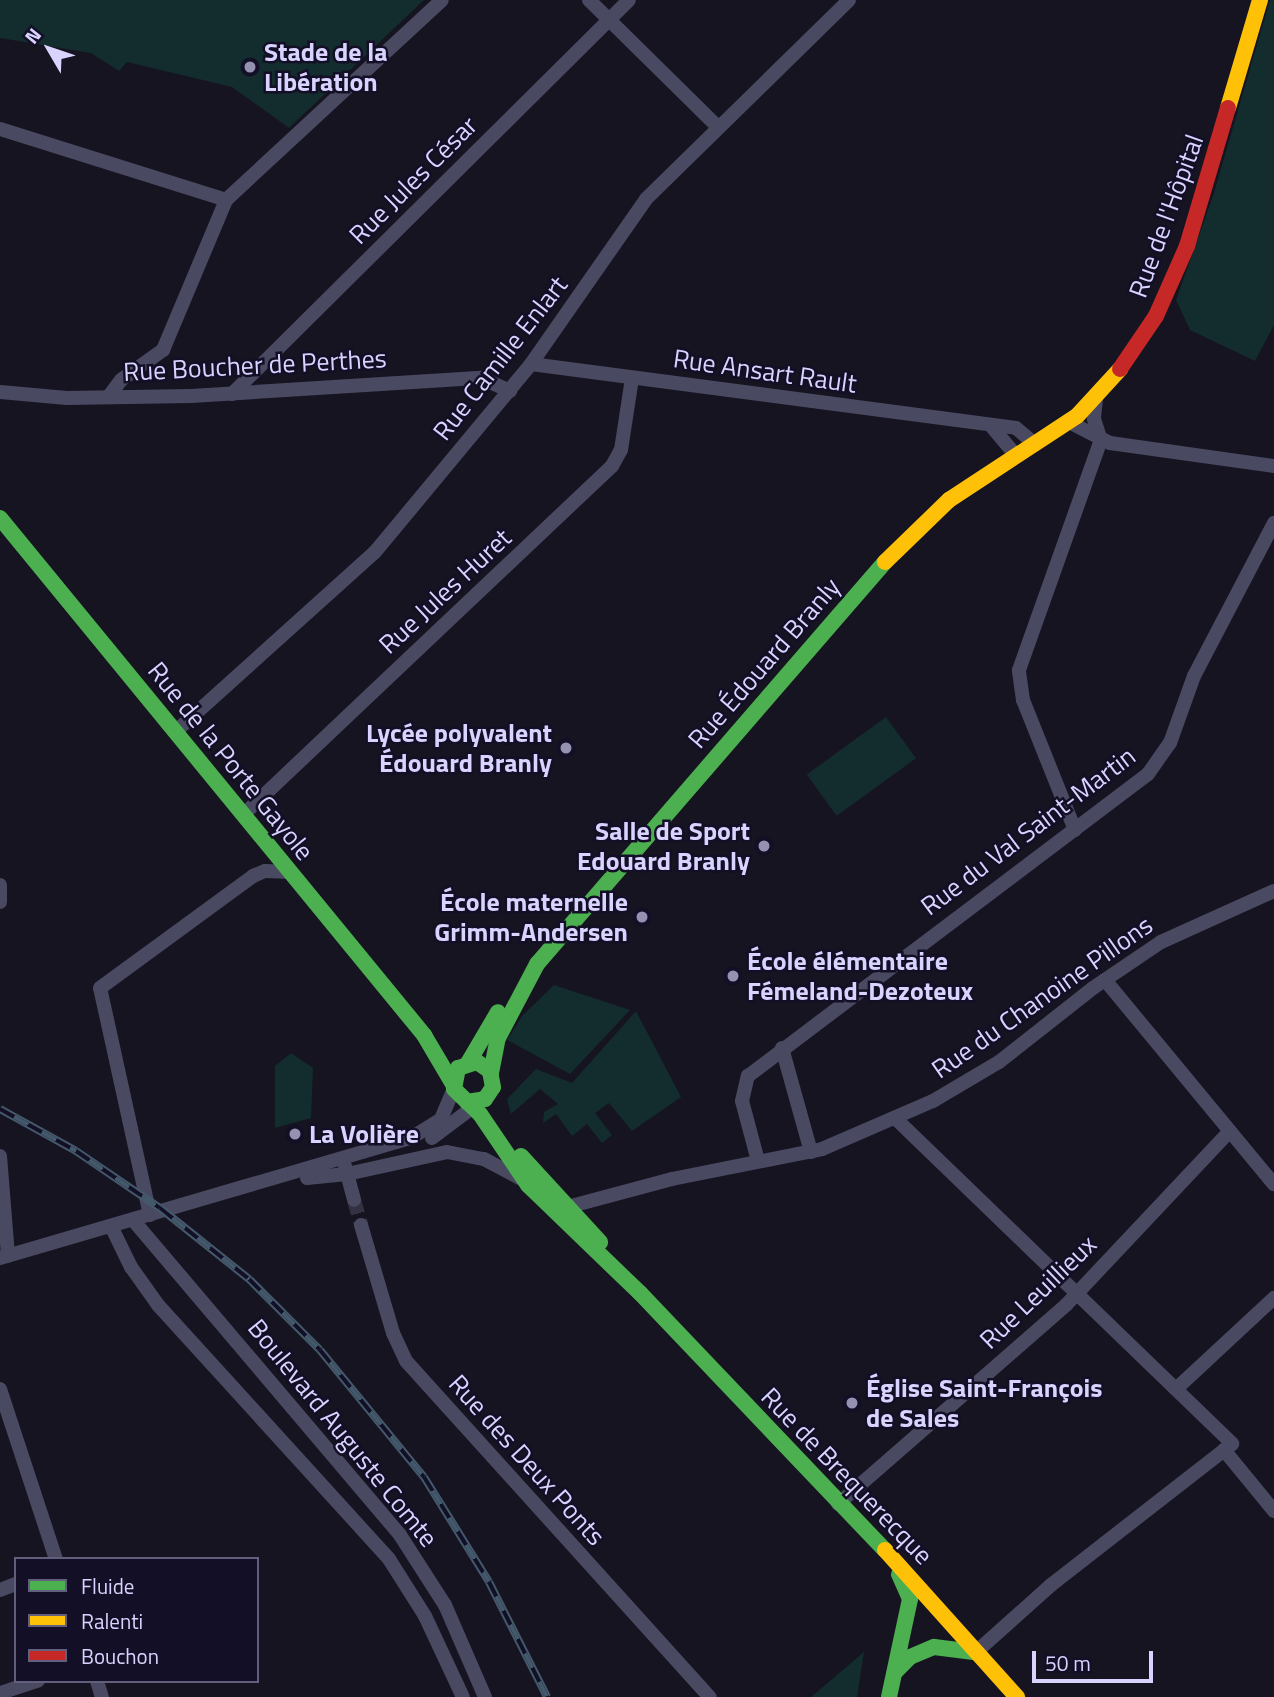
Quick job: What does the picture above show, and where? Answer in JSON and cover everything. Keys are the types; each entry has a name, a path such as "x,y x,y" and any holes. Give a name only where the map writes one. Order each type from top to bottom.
{"main road":[{"name":"Rue de l'Hôpital","path":"1069,422 1096,399 1141,341 1175,276 1260,0"},
{"name":"Rue Édouard Branly","path":"453,1087 502,1006 908,536 949,500 1069,422"},
{"name":"Rue de la Porte Gayole","path":"0,518 424,1035 453,1087 478,1101"},
{"name":"Rue Édouard Branly","path":"478,1101 491,1073 498,1038 530,973"},
{"name":"Rue de la Porte Gayole","path":"424,1035 466,1064 481,1064 491,1073"},
{"name":"Rue de Brequerecque","path":"478,1101 528,1185 560,1209"},
{"name":"Rue de Brequerecque","path":"478,1101 494,1115 503,1134 560,1209 886,1557 917,1584 975,1653 1017,1697"},
{"path":"886,1557 908,1587 910,1599 889,1697"},
{"path":"895,1673 911,1657 934,1647 954,1646 975,1653"}],"street":[{"path":"109,397 121,380 163,350 226,200 442,0"},
{"path":"589,0 718,127"},
{"name":"Rue Jules César","path":"232,394 629,0"},
{"name":"Rue Camille Enlart","path":"175,732 367,559 531,364 646,199 849,0"},
{"path":"0,129 226,200"},
{"name":"Rue Ansart Rault","path":"531,364 992,427 1020,428 1035,444"},
{"name":"Rue Boucher de Perthes","path":"0,392 109,397 232,394 481,378 510,391"},
{"name":"Rue Jules Huret","path":"244,814 612,466 621,450 632,378"},
{"path":"1075,830 1023,700 1019,670 1101,440 1094,419 1096,399"},
{"path":"1069,422 1101,440 1274,466"},
{"path":"992,427 1003,435 1016,456"},
{"name":"Rue du Val Saint-Martin","path":"758,1161 741,1089 752,1071 1141,780 1160,760 1195,676 1274,523"},
{"path":"150,1215 100,988 253,876 291,872"},
{"path":"0,885 0,902"},
{"name":"Rue du Chanoine Pillons","path":"560,1209 758,1161 811,1152 895,1118 980,1075 1105,980 1170,937 1274,891"},
{"path":"1105,980 1274,1184"},
{"path":"782,1048 811,1152"},
{"path":"345,1168 364,1156 434,1125 447,1109 453,1087"},
{"path":"364,1156 426,1142 478,1101"},
{"path":"895,1118 1232,1444 1051,1585 975,1653"},
{"name":"Rue Leuillieux","path":"838,1504 1076,1295 1230,1131"},
{"path":"0,1156 4,1257 274,1181 430,1154 458,1153 493,1162 528,1185"},
{"path":"345,1168 354,1200"},
{"name":"Boulevard Auguste Comte","path":"133,1220 400,1535 445,1605 485,1697"},
{"name":"Rue des Deux Ponts","path":"361,1225 393,1333 405,1361 710,1697"},
{"name":"Boulevard Auguste Comte","path":"111,1226 131,1267 158,1305 382,1549 422,1610 463,1697"},
{"path":"1176,1389 1274,1298"},
{"path":"0,1389 55,1557"},
{"path":"1224,1450 1274,1511"},
{"path":"0,1693 32,1683"}],"green space":[{"name":"Stade de la Libération","path":"0,0 424,0 289,128 232,87 127,62 119,71 91,53 0,38"},
{"path":"1270,0 1274,0 1274,325 1255,361 1190,330 1176,300 1213,196"},
{"path":"886,717 916,758 837,816 807,775"},
{"path":"554,985 630,1010 570,1074 507,1040 522,1016"},
{"path":"636,1011 681,1097 632,1131 609,1103 595,1113 612,1135 602,1143 587,1124 572,1136 556,1114 543,1123 544,1112 558,1104 540,1089 511,1114 507,1099 536,1069 572,1083"},
{"path":"291,1053 313,1068 311,1118 275,1128 275,1066"},
{"path":"864,1652 857,1697 811,1697"}],"tunnel":[{"path":"354,1200 361,1225"}],"railway":[{"path":"0,1109 76,1151 160,1208 249,1279 320,1350 424,1477 489,1582 547,1697"}],"traffic: fast":[{"path":"0,518 424,1035 453,1084"},
{"path":"491,1073 498,1038 537,964 885,562"},
{"path":"468,1063 498,1012"},
{"path":"467,1102 485,1099 493,1087 490,1071 477,1062 458,1068 454,1089 480,1114 528,1185 640,1293 885,1550"},
{"path":"521,1156 600,1242"},
{"path":"889,1697 910,1599 899,1574"},
{"path":"895,1672 910,1657 934,1647 974,1652"}],"traffic: slow":[{"path":"1228,108 1260,0"},
{"path":"885,562 949,500 1077,416 1120,369"},
{"path":"885,1550 1017,1697"}],"traffic: jam":[{"path":"1120,369 1156,316 1187,246 1228,108"}],"place":[{"name":"Stade de la Libération","path":"250,67"},
{"name":"Lycée polyvalent Édouard Branly","path":"566,748"},
{"name":"Salle de Sport Edouard Branly","path":"764,846"},
{"name":"École maternelle Grimm-Andersen","path":"642,917"},
{"name":"École élémentaire Fémeland-Dezoteux","path":"733,976"},
{"name":"La Volière","path":"295,1134"},
{"name":"Église Saint-François de Sales","path":"852,1403"}]}
